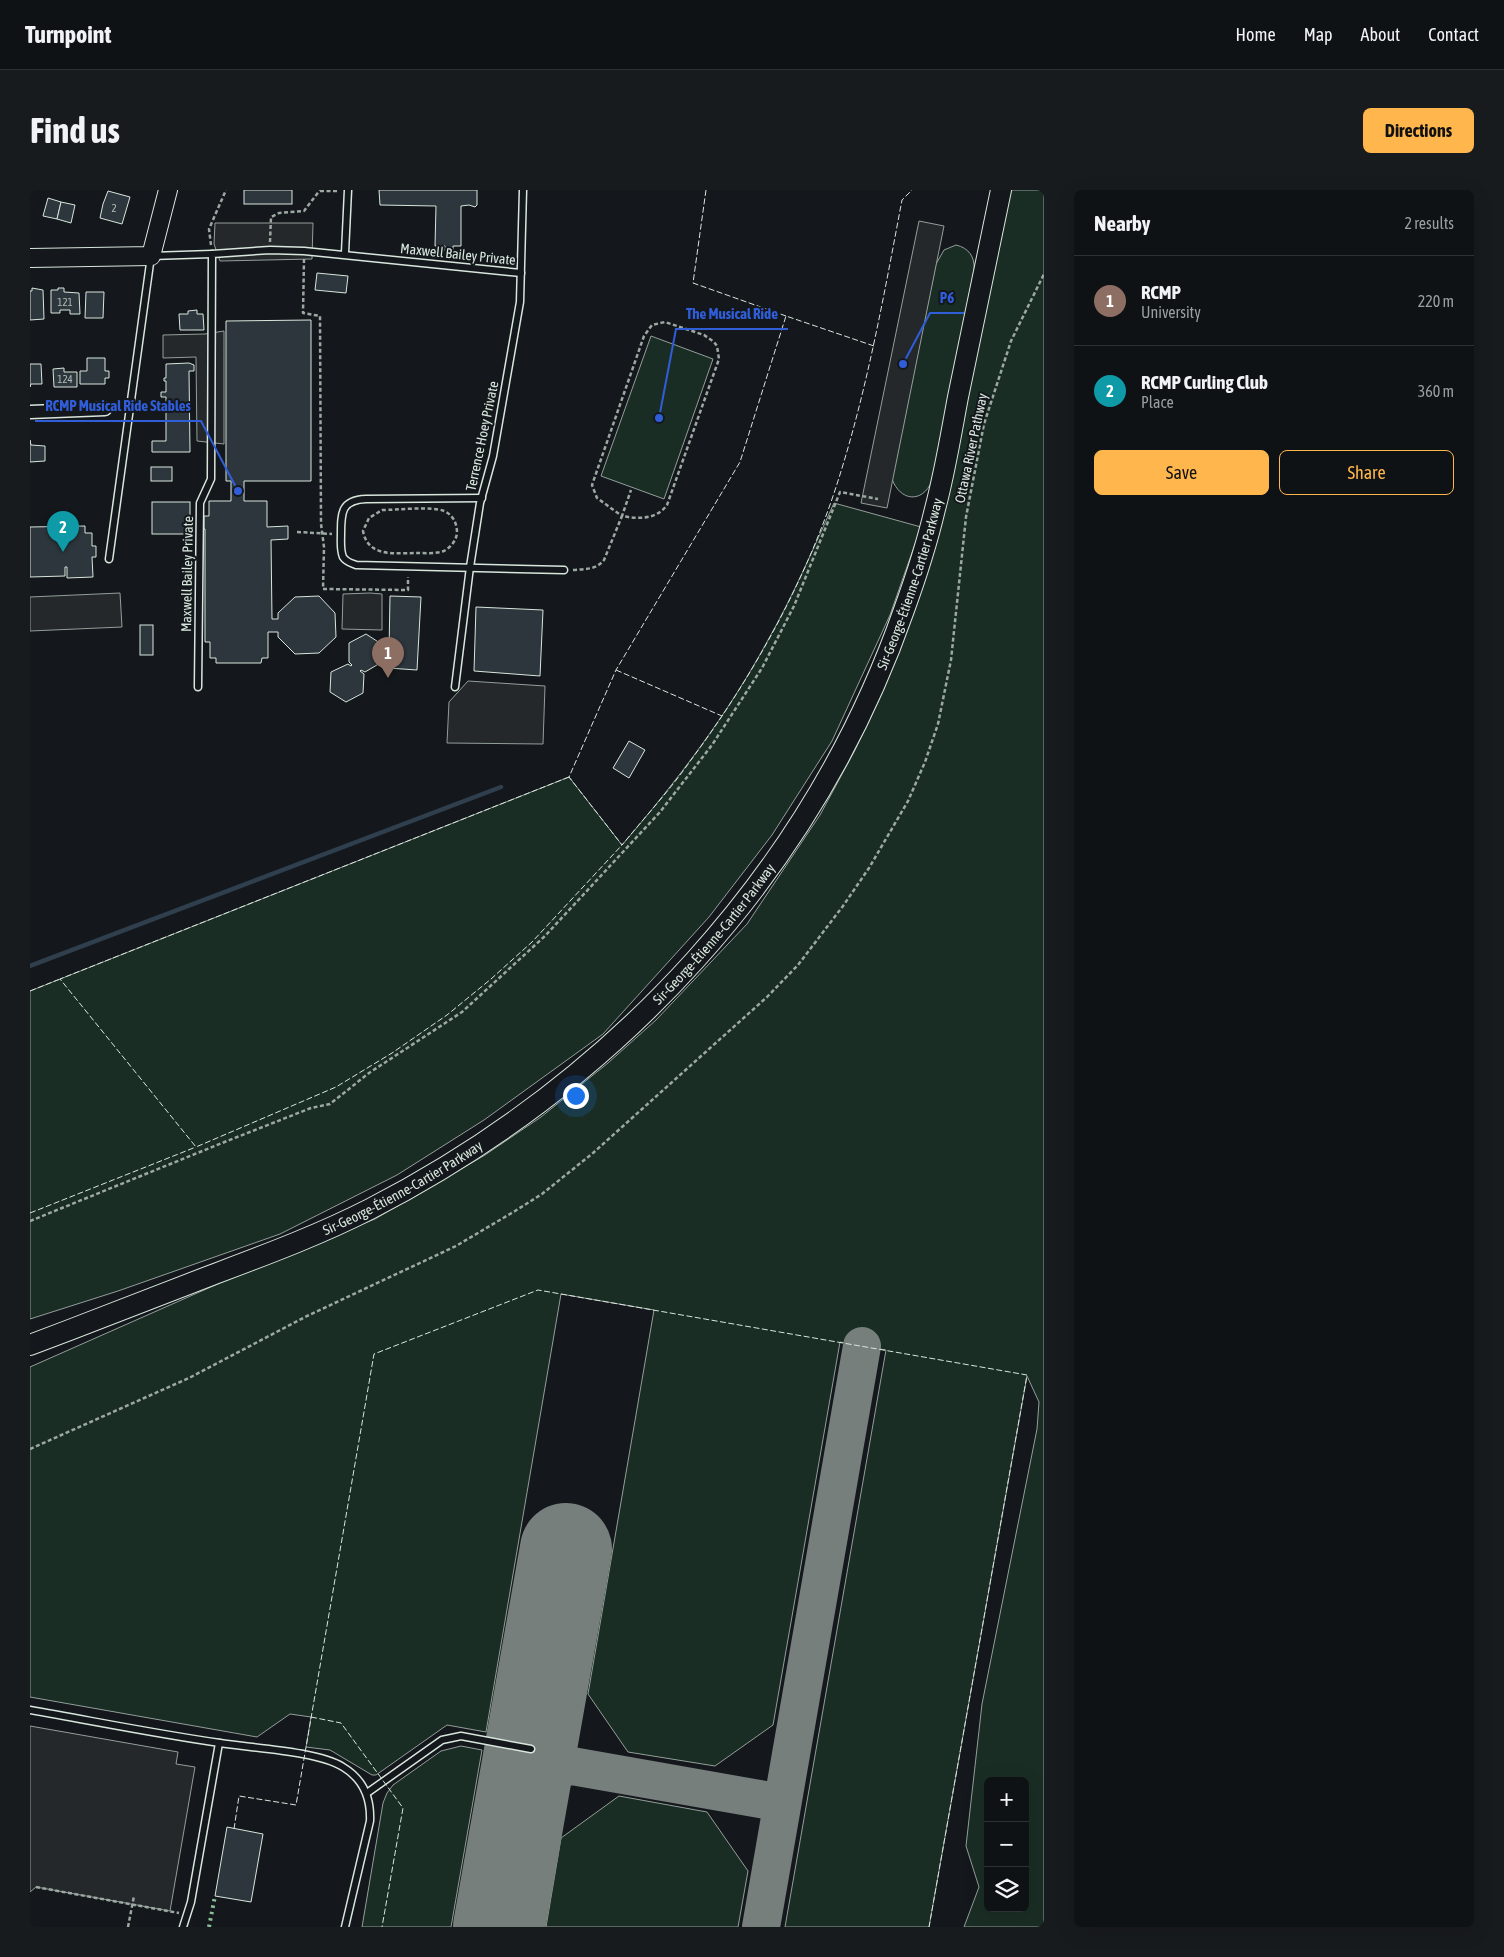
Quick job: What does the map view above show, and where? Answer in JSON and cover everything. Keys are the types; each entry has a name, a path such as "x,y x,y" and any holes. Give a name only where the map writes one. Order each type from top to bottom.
{"main road":[{"name":"Sir-George-Étienne-Cartier Parkway","path":"30,1345 254,1259 345,1221 424,1178 514,1122 577,1074 627,1031 694,962 744,902 775,860 827,779 869,698 904,610 935,510 1002,190"},
{"path":"30,1334 114,1312"},
{"path":"30,1358 114,1312"}],"street":[{"path":"30,258 151,256 168,190"},
{"path":"30,412 105,409"}],"lane":[{"path":"345,254 348,190"},
{"name":"Terrence Hoey Private","path":"455,687 470,567 482,498 495,446 520,302 523,190"},
{"name":"Maxwell Bailey Private","path":"151,256 304,250 522,274"},
{"name":"Maxwell Bailey Private","path":"198,687 200,503 211,479 212,254"},
{"path":"109,559 151,256"},
{"path":"482,498 366,499 353,501 342,511 342,556 351,563 564,570"},
{"path":"30,1710 219,1743 304,1755 334,1762 349,1771 367,1793 370,1812 369,1832 344,1927"},
{"path":"367,1793 442,1740 461,1736 530,1750"},
{"path":"183,1927 191,1902 219,1743"}],"path":[{"path":"212,254 209,228 226,190"},
{"path":"270,250 270,217 279,213 304,211 320,190 348,190"},
{"path":"304,250 303,313 320,316 323,590 408,590 409,566"},
{"name":"Ottawa River Pathway","path":"966,517 984,424 994,390 1011,341 1044,274"},
{"path":"658,322 665,322 704,335 717,346 719,360 667,506 658,514 650,516 639,518 622,516 613,512 597,498 592,485 644,336 652,324 658,322"},
{"path":"564,570 592,569 599,566 604,560 632,490"},
{"path":"30,1221 311,1108 330,1104 370,1073 462,1012 545,936 660,812 712,745 762,668 794,606 840,492 878,499"},
{"path":"382,510 438,510 451,515 456,525 456,538 449,548 443,551 437,553 382,553 366,543 364,536 365,524 369,518 382,510"},
{"path":"297,532 341,534"},
{"path":"36,1887 132,1906 188,1914"},
{"path":"128,1927 134,1896"}],"green space":[{"path":"1010,190 1044,190 1044,1927 964,1927 979,1887 966,1846 982,1704 1037,1429 1039,1402 1027,1376 929,1927 785,1927 886,1350 840,1342 773,1725 715,1766 628,1752 588,1694 654,1310 561,1294 486,1732 447,1725 376,1775 372,1775 330,1750 306,1747 311,1717 290,1714 257,1737 30,1697 30,1367 256,1267 375,1219 485,1155 541,1117 608,1063 656,1020 747,924 820,815 878,702 913,614"},
{"path":"956,245 968,251 972,257 974,270 932,481 923,493 911,497 900,492 892,479 936,264 944,250"},
{"path":"651,336 713,359 664,499 601,476"},
{"path":"834,503 921,527 890,615 832,741 772,835 709,917 603,1034 484,1120 397,1175 280,1234 118,1291 30,1319 30,991 569,777 622,845 682,772 736,694 786,606"},
{"path":"461,1746 482,1750 451,1927 362,1927 383,1803 387,1793 393,1785 441,1751"},
{"path":"619,1796 707,1812 748,1871 738,1927 546,1927 561,1838"}],"shaded area":[{"path":"919,221 944,226 887,508 861,503"},
{"path":"215,223 313,223 312,259 220,261 214,244"},
{"path":"224,331 224,444 197,441 196,357 163,358 163,335 205,334"},
{"path":"120,593 122,627 30,631 30,597"},
{"path":"343,594 382,594 382,630 342,629"},
{"path":"468,681 545,686 543,744 447,743 449,702"},
{"path":"30,1726 178,1752 176,1764 195,1767 170,1911 36,1887 30,1892"}],"building":[{"path":"244,190 292,190 292,204 244,204"},
{"path":"379,190 477,190 477,205 475,207 469,205 461,206 461,246 453,246 453,251 445,251 445,246 435,246 436,206 380,205"},
{"path":"108,191 130,197 122,224 100,218"},
{"path":"48,198 61,202 57,219 43,216"},
{"path":"61,202 75,205 71,223 57,219"},
{"path":"317,273 348,276 346,293 315,290"},
{"path":"32,288 43,290 44,319 30,320 30,291 32,291"},
{"path":"58,288 64,288 64,292 79,293 80,314 70,314 70,310 60,310 60,313 51,313 51,290 58,290"},
{"path":"86,292 104,292 103,318 85,318"},
{"path":"197,310 197,314 203,314 204,330 180,330 179,314 188,314 188,311"},
{"path":"311,320 311,481 244,481 244,501 267,501 267,527 288,526 288,539 271,540 272,619 278,619 278,613 295,597 319,596 335,613 336,637 319,653 295,654 278,637 278,632 268,632 268,658 262,658 261,663 216,663 216,658 210,658 210,642 205,642 204,516 209,516 209,501 231,501 231,481 226,481 226,321"},
{"path":"87,358 105,358 105,371 109,371 109,378 105,378 105,384 80,384 80,371 87,371"},
{"path":"189,363 194,365 194,371 189,371 190,452 152,452 152,441 166,441 166,397 161,397 161,392 166,392 166,381 164,381 164,378 166,378 166,364"},
{"path":"30,364 41,364 42,384 31,384 30,387"},
{"path":"64,368 64,372 77,372 77,387 54,387 53,369"},
{"path":"30,440 31,445 45,446 45,461 30,462"},
{"path":"151,467 172,467 172,481 151,481"},
{"path":"152,502 190,502 190,534 152,534"},
{"path":"85,526 85,533 92,533 92,546 96,546 96,557 92,557 93,577 67,578 67,567 65,567 65,576 30,577 30,527"},
{"path":"390,596 421,597 417,670 388,668 389,662 382,662 365,672 361,670 364,674 363,693 346,702 330,692 331,672 348,664 352,665 349,662 349,643 366,634 383,645 382,651 389,651"},
{"path":"476,607 543,610 540,676 474,671"},
{"path":"140,625 153,625 153,655 140,655"},
{"path":"629,741 645,750 629,778 613,768"},
{"path":"227,1827 263,1834 251,1902 215,1896"}],"waterway":[{"path":"30,966 501,787"}],"taxiway":[{"path":"761,1927 862,1346"},
{"path":"519,1811 539,1781 553,1771 572,1766 782,1803"}],"runway":[{"path":"499,1927 566,1549"}],"hedge":[{"path":"209,1927 215,1896"}],"fence":[{"path":"706,190 693,283 786,316"},
{"path":"874,346 786,316 740,462 616,670 569,777 622,845 666,793 714,729 775,628 810,557 848,449 866,378 874,343 902,200 912,190"},
{"path":"616,670 722,716"},
{"path":"569,777 60,979 196,1147 336,1087 392,1053 447,1015 532,942 622,845"},
{"path":"30,991 60,979"},
{"path":"30,1213 196,1147"},
{"path":"234,1829 239,1796 296,1805 374,1354 538,1290 1027,1375 929,1927"},
{"path":"311,1717 341,1723 403,1808 382,1927"}],"place":[{"name":"P6","path":"903,364"},
{"name":"The Musical Ride","path":"659,418"},
{"name":"RCMP Musical Ride Stables","path":"238,491"},
{"name":"RCMP Curling Club","path":"63,552"},
{"name":"RCMP","path":"388,678"}]}
